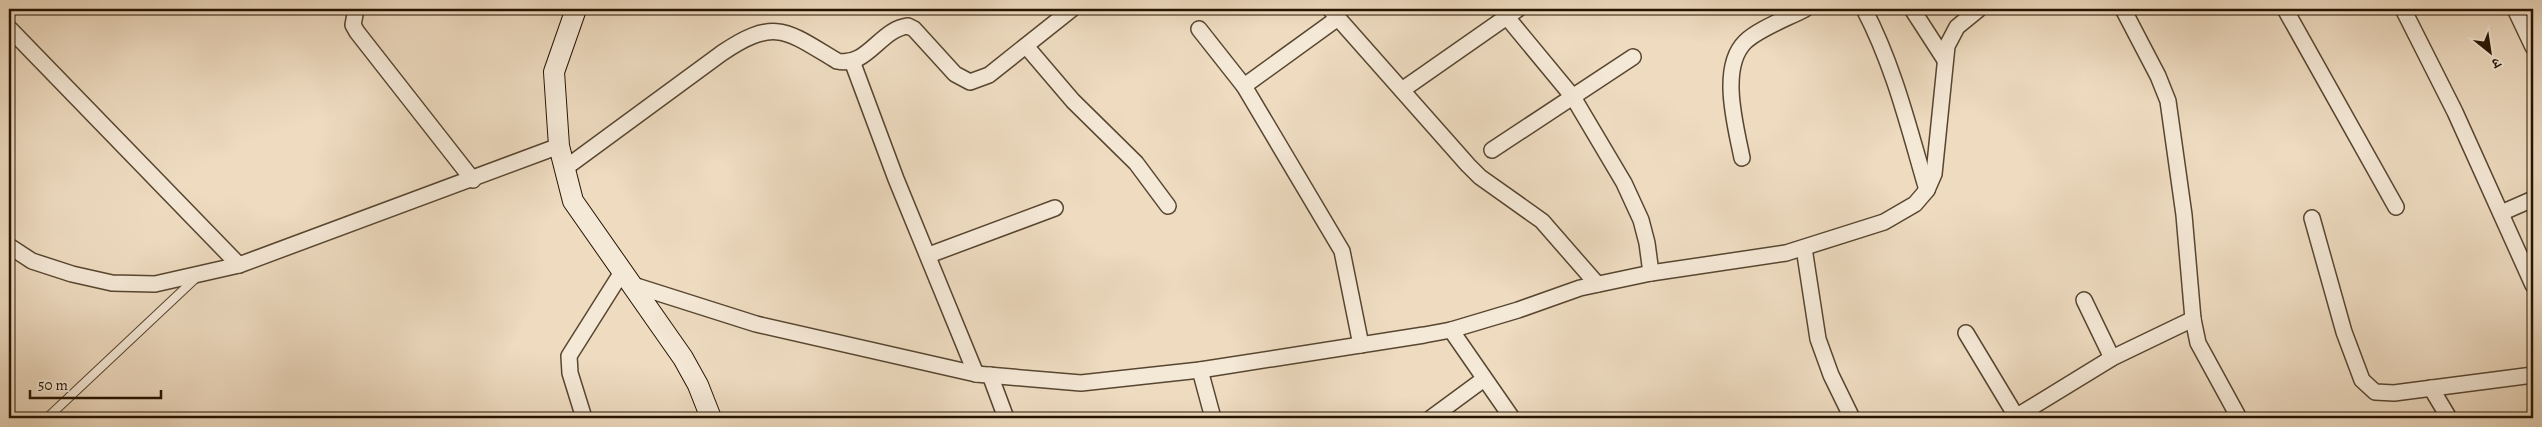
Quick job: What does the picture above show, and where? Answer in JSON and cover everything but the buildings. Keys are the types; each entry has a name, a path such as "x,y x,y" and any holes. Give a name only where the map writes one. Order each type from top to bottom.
{"main road":[{"path":"576,9 554,72 559,146 573,201 683,358 698,385 711,418"}],"street":[{"path":"356,9 353,24 357,32 473,180"},
{"path":"564,169 742,39 761,32 777,30 793,35 837,61 852,61 895,30 908,26 914,29 955,74 970,82 989,75 1072,9"},
{"path":"1742,158 1731,91 1738,52 1745,42 1805,9"},
{"path":"1864,9 1881,41 1891,67 1927,190"},
{"path":"1912,9 1945,60"},
{"path":"584,418 570,374 569,356 626,278 756,324 983,375 1081,383 1200,370 1451,330 1597,284 1651,273 1786,254 1884,222 1915,204 1927,190 1934,174 1947,46 1957,27 1978,9"},
{"path":"2123,9 2158,76 2168,101 2184,215 2193,319 2198,343 2239,418"},
{"path":"2285,9 2396,207"},
{"path":"2403,9 2455,112 2533,285"},
{"path":"2515,9 2533,47"},
{"path":"1244,86 1334,13 1474,171 1542,221 1597,284"},
{"path":"1402,90 1512,13 1573,97 1633,202 1647,243 1651,273"},
{"path":"9,28 239,265"},
{"path":"1199,29 1244,86 1342,251 1361,345"},
{"path":"1026,46 1073,101 1136,163 1168,206"},
{"path":"1492,150 1633,57"},
{"path":"852,61 896,179 983,375 1006,418"},
{"path":"9,246 32,261 72,274 112,283 155,284 239,265 473,180 559,146"},
{"path":"2501,213 2533,198"},
{"path":"929,255 1056,208"},
{"path":"2312,218 2338,314 2362,380 2375,392 2394,393 2533,375"},
{"path":"1804,248 1818,339 1831,375 1852,418"},
{"path":"2084,300 2112,358"},
{"path":"1966,333 2021,416 2112,358 2193,319"},
{"path":"1451,330 1512,418"},
{"path":"1200,370 1213,418"},
{"path":"1431,418 1484,379"},
{"path":"2431,388 2449,418"}],"lane":[{"path":"47,418 200,274"}]}
